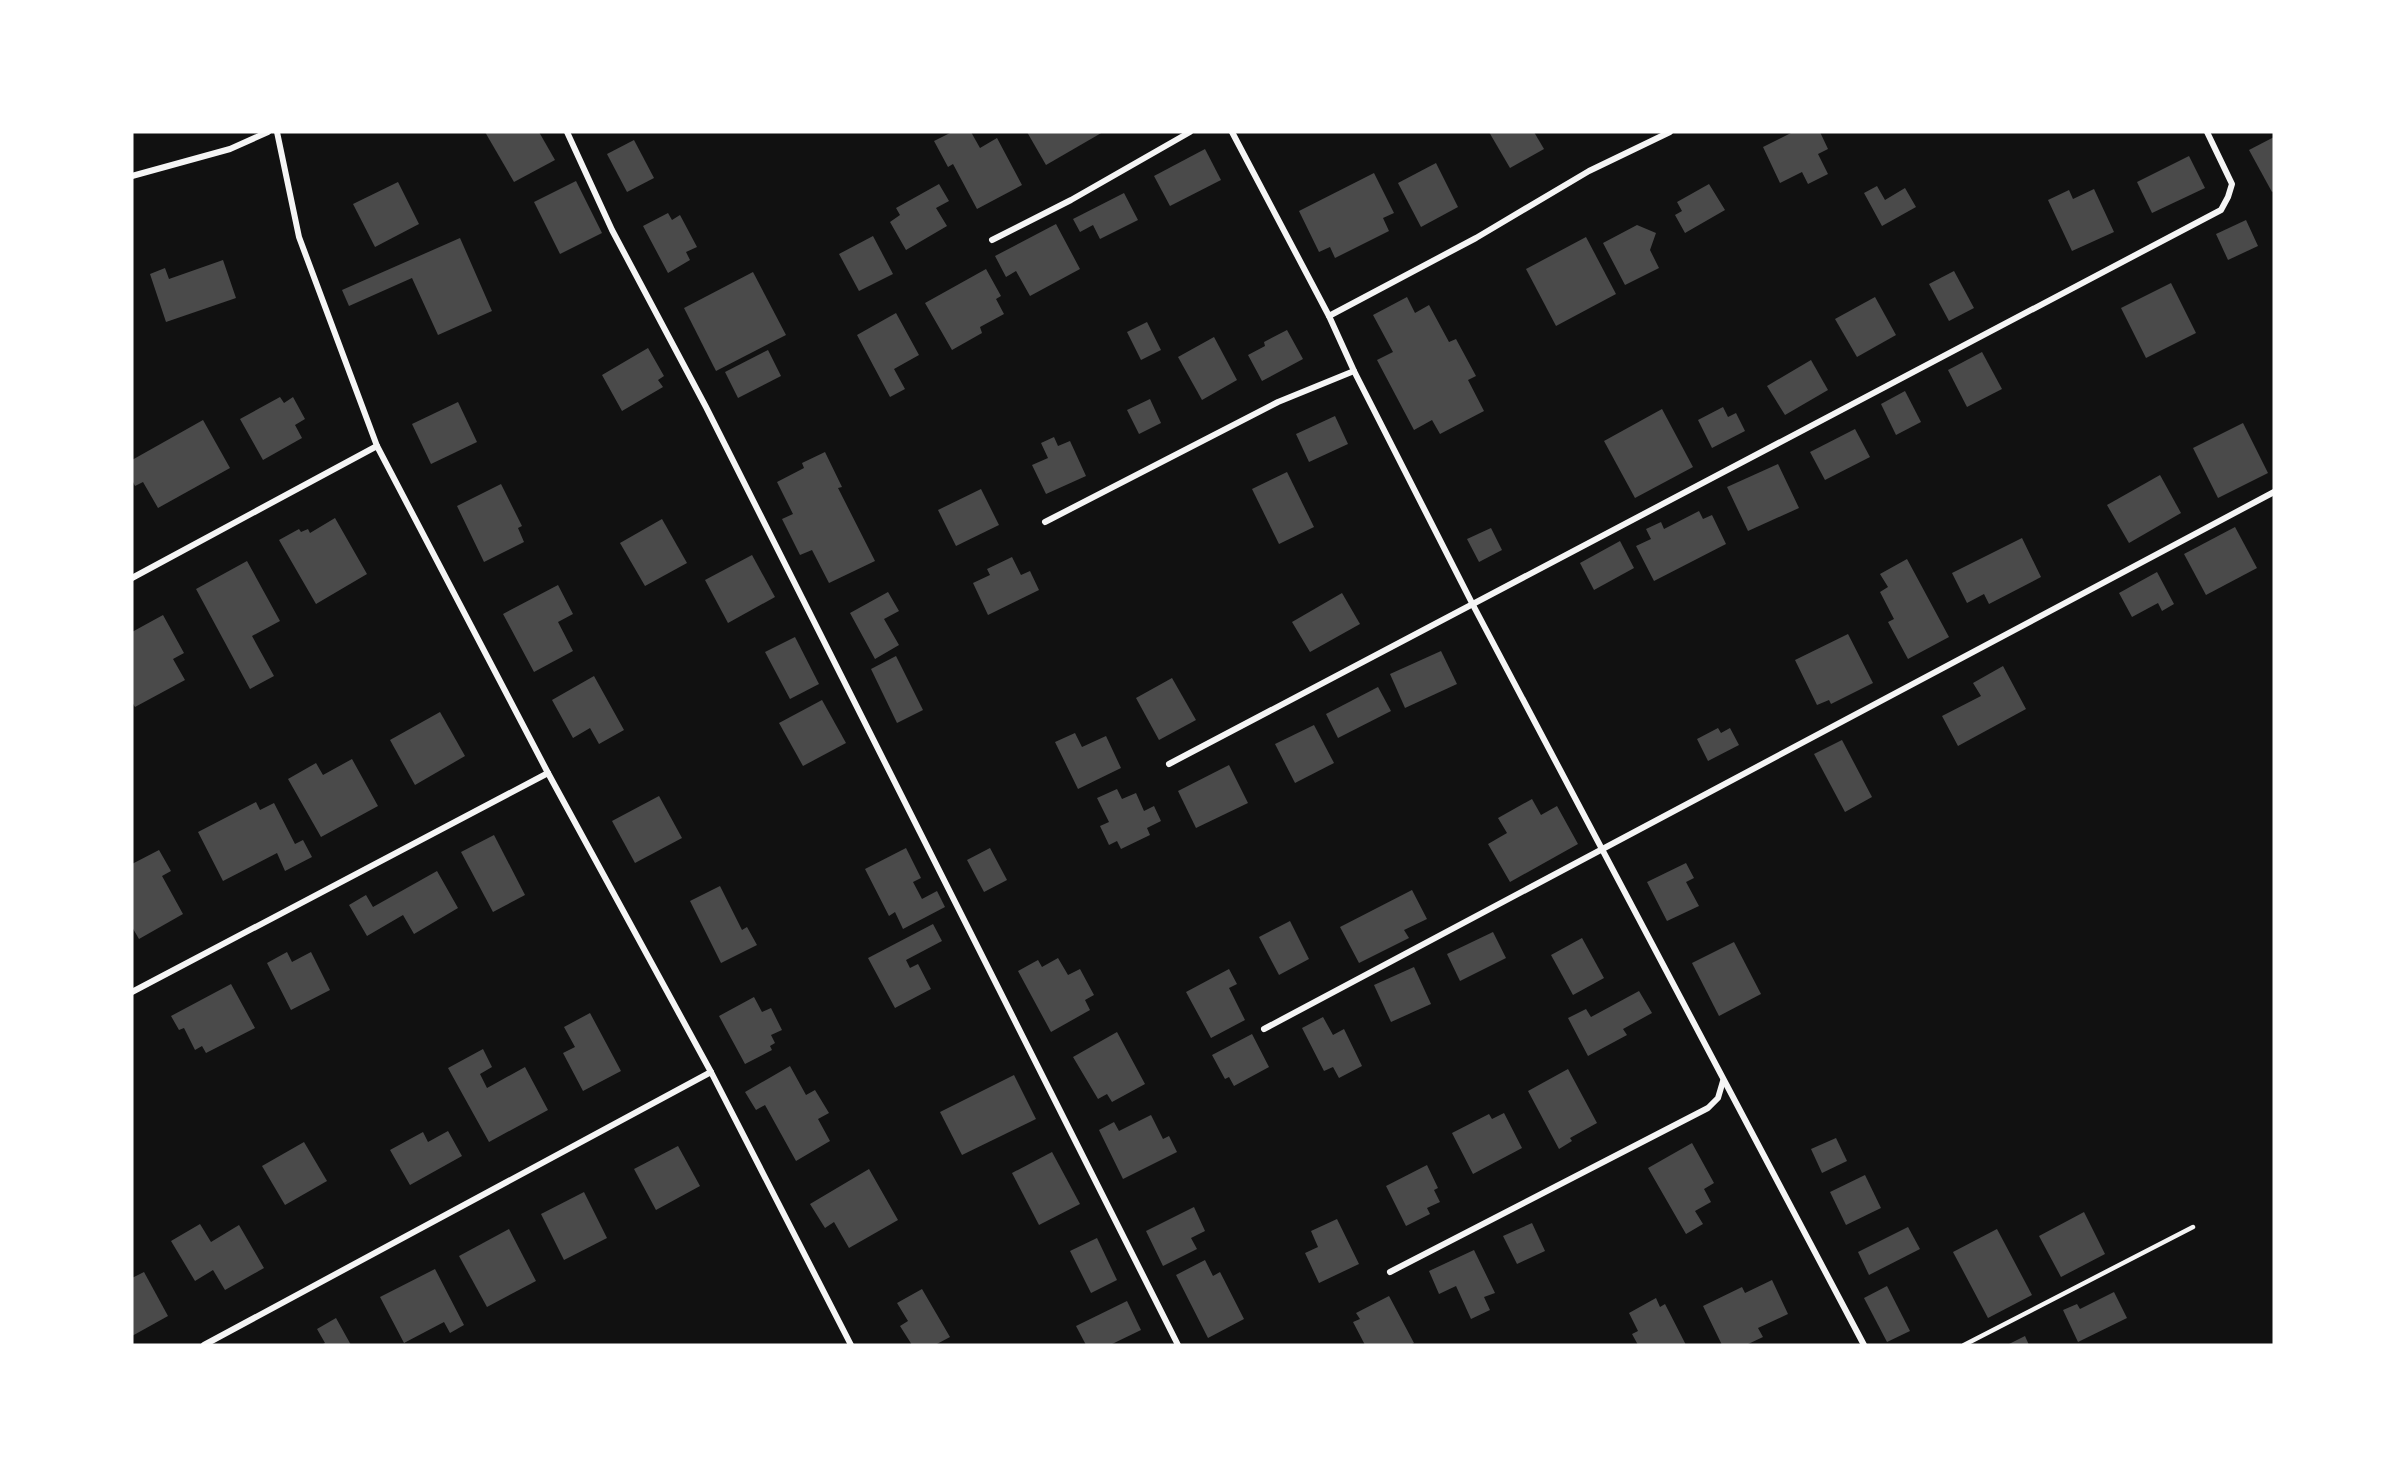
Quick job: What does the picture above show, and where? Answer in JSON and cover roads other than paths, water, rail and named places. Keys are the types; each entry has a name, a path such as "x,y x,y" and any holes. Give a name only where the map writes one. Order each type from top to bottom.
{"street":[{"path":"132,176 230,149 268,132"},
{"path":"277,132 298,237 377,446 548,773 711,1072 850,1345"},
{"path":"567,132 612,230 706,407 1178,1345"},
{"path":"992,240 1071,200 1190,132"},
{"path":"1232,132 1329,316 1354,371 1473,605 1864,1345"},
{"path":"1329,316 1476,238 1589,171 1670,132"},
{"path":"1169,764 2221,210 2232,184 2207,132"},
{"path":"1045,522 1278,402 1354,371"},
{"path":"132,578 377,446"},
{"path":"1264,1029 1603,851 2274,492"},
{"path":"132,992 548,773"},
{"path":"204,1345 711,1072"},
{"path":"1390,1272 1708,1108 1718,1098 1724,1081"}],"lane":[{"path":"1964,1345 2193,1227"}]}
